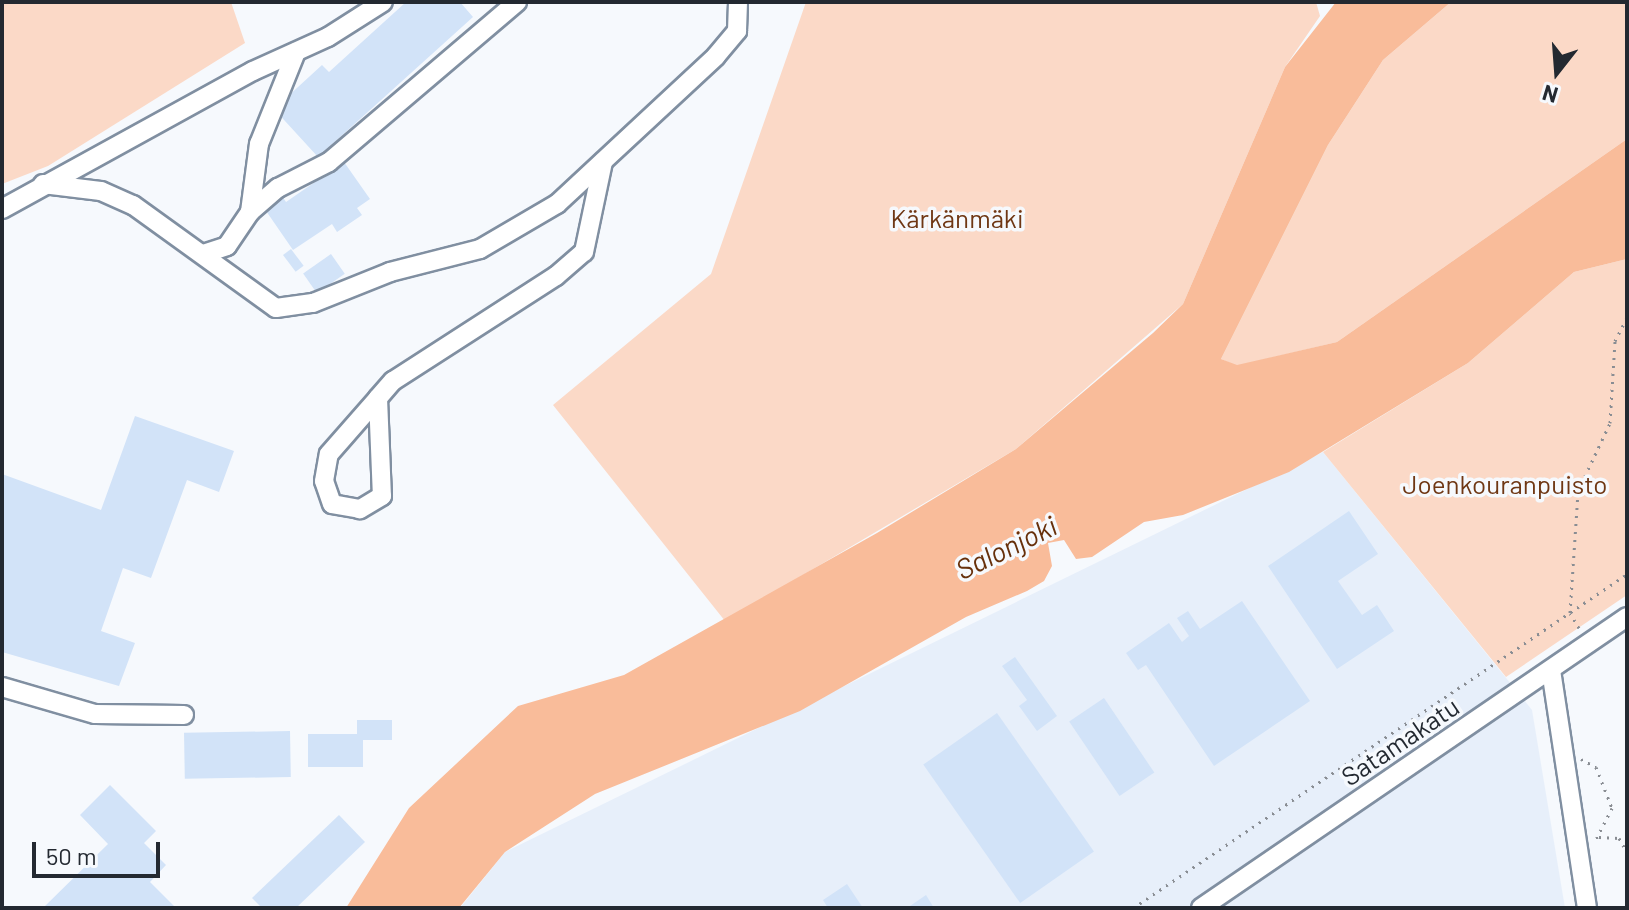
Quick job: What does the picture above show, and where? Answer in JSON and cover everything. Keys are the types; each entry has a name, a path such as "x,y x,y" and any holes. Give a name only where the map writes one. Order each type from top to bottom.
{"street":[{"path":"2,209 43,184 296,52 383,2"},
{"path":"203,254 227,246 250,212 364,134 517,2"},
{"path":"43,184 101,191 133,205 176,241 203,254 276,308 313,303 390,272 480,249 557,204 716,56 737,31 738,2"},
{"path":"250,212 259,144 296,52"},
{"path":"378,398 382,496 360,509 332,504 324,481 329,454 378,398 584,252 603,162"},
{"name":"Satamakatu","path":"1201,908 1627,617"},
{"path":"1551,670 1587,908"},
{"path":"2,687 95,714 184,715"}],"path":[{"path":"1570,613 1578,491 1610,423 1615,341 1627,317"},
{"path":"1133,908 1627,574"},
{"path":"1563,752 1596,767 1612,808 1599,837"},
{"path":"1577,847 1599,837 1619,838 1627,852"}],"shaded area":[{"path":"1323,452 1532,710 1565,908 460,908 505,852"}],"green space":[{"path":"2,2 231,2 245,43 48,166 2,184"},
{"name":"Kärkänmäki","path":"806,2 1316,2 1320,16 1285,67 1183,304 1016,449 725,621 553,405 711,274"},
{"path":"1451,2 1627,2 1627,139 1337,342 1237,366 1221,359 1328,145 1383,60"},
{"name":"Joenkouranpuisto","path":"1627,259 1627,595 1506,677 1323,452 1468,363 1574,272"}],"water":[{"name":"Salonjoki","path":"1336,2 1451,2 1383,60 1328,145 1221,359 1237,365 1337,342 1627,139 1627,259 1574,272 1468,363 1289,472 1183,515 1144,522 1092,557 1076,559 1064,540 1048,543 1052,566 1044,581 1027,591 966,617 800,711 595,794 505,852 459,908 346,908 409,808 518,706 624,675 877,533 1016,449 1153,333 1183,304 1285,67"}],"building":[{"path":"406,2 460,2 473,17 318,157 274,109 322,65 329,72"},
{"path":"344,162 370,199 357,208 362,215 337,232 332,224 293,250 264,208 282,196 286,202"},
{"path":"291,249 304,266 296,272 283,255"},
{"path":"331,254 345,274 317,293 303,274"},
{"path":"135,416 234,451 219,492 187,480 151,578 123,568 101,631 135,643 119,686 2,652 2,474 101,510"},
{"path":"1349,511 1378,554 1338,581 1362,615 1377,605 1394,631 1337,669 1268,566"},
{"path":"1242,601 1310,701 1214,766 1146,665 1138,670 1126,653 1169,623 1182,642 1189,636 1177,618 1188,611 1200,629"},
{"path":"1015,657 1057,716 1037,731 1019,706 1027,700 1002,666"},
{"path":"1104,698 1154,773 1120,796 1069,721"},
{"path":"997,713 1094,851 1020,903 923,765"},
{"path":"357,720 392,720 392,740 363,740 363,767 308,767 308,734 357,734"},
{"path":"290,731 291,777 185,779 184,733"},
{"path":"110,785 156,831 144,843 166,865 150,882 176,908 43,908 108,844 80,815"},
{"path":"339,815 365,842 296,908 262,908 252,898"},
{"path":"847,884 863,908 828,908 823,900"},
{"path":"926,895 934,908 907,908"}]}
